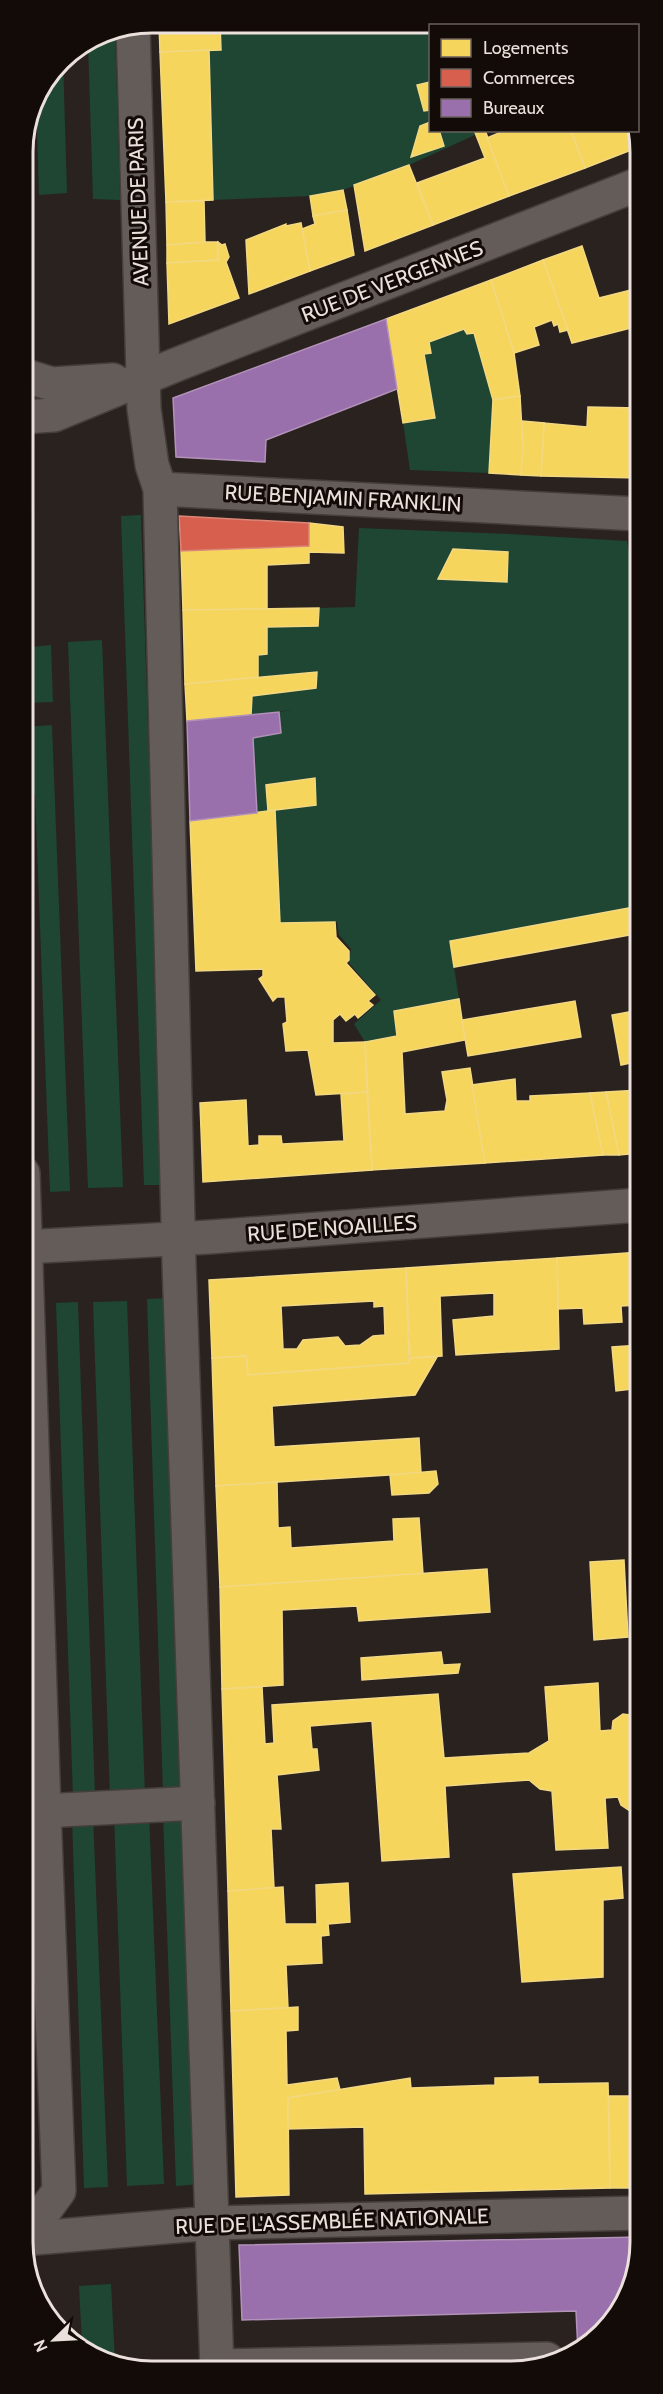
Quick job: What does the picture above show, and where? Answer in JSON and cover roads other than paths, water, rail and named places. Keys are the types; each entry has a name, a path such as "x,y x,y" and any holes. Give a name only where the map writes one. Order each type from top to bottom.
{"street":[{"name":"AVENUE DE PARIS","path":"133,34 144,378"},
{"name":"RUE DE VERGENNES","path":"33,416 54,415 630,188"},
{"name":"RUE DE VERGENNES","path":"33,378 52,384 144,378"},
{"path":"144,378 144,409 152,465 160,489 178,1239 217,2361"},
{"name":"RUE BENJAMIN FRANKLIN","path":"160,489 630,514"},
{"name":"RUE DE NOAILLES","path":"33,1247 178,1239 630,1206"},
{"path":"33,1747 34,1810 60,2191 33,2227"},
{"path":"34,1810 198,1803"},
{"name":"RUE DE L'ASSEMBLÉE NATIONALE","path":"33,2238 213,2223 630,2213"},
{"path":"474,2361 530,2359"}]}
